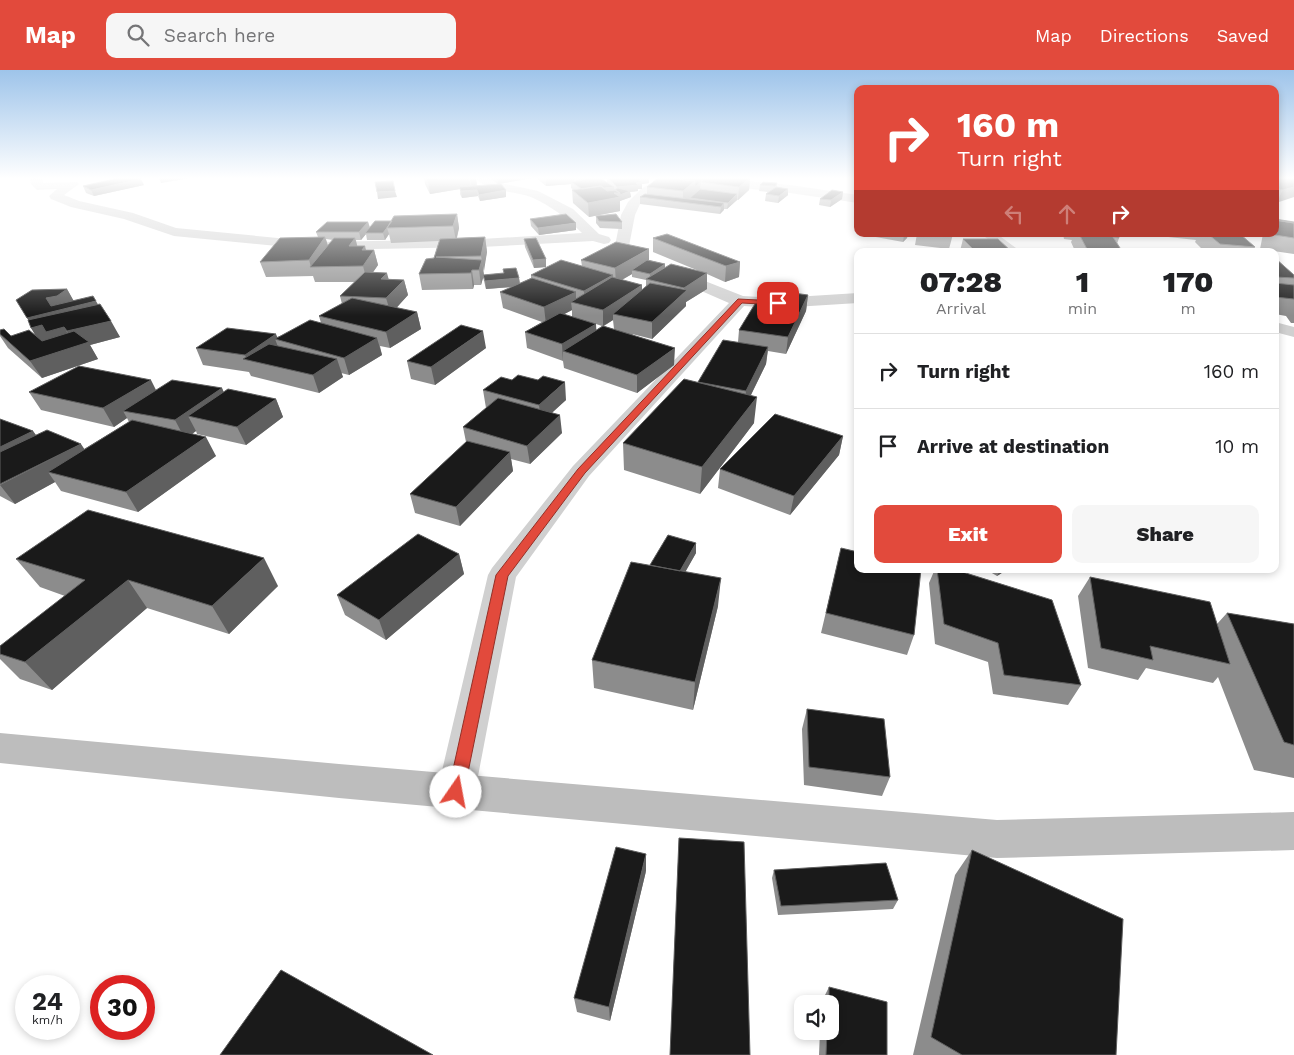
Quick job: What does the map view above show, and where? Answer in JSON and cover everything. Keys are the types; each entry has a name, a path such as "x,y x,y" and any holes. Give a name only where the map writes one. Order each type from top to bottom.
{"street":[{"path":"151,224 174,232 320,246 481,243 594,236"},
{"path":"581,224 594,236 622,246 638,255"},
{"path":"622,246 627,224"},
{"path":"992,237 1009,248"},
{"path":"655,264 672,274 740,301 778,303 854,298"},
{"path":"456,792 502,575 581,471 740,301"},
{"path":"1279,328 1294,332"},
{"path":"0,748 456,792 997,839 1294,831"}],"building":[{"path":"325,224 366,224 359,232 316,232"},
{"path":"373,224 390,224 383,233 365,233"},
{"path":"389,224 454,224 453,226 387,228"},
{"path":"534,224 569,224 538,228"},
{"path":"1279,224 1294,224 1294,238 1279,236"},
{"path":"667,234 740,262 726,266 653,238"},
{"path":"325,237 309,260 260,262 280,238"},
{"path":"485,237 481,256 436,257 482,260 479,270 472,270 471,273 419,274 426,259 434,258 440,239"},
{"path":"1081,237 1113,237 1120,248 1086,248"},
{"path":"1212,237 1243,237 1255,247 1220,244"},
{"path":"334,238 355,238 349,246 365,246 362,250 374,250 363,266 310,267"},
{"path":"536,238 546,259 533,260 524,239"},
{"path":"963,239 998,239 1008,248 972,248"},
{"path":"616,242 649,249 615,268 581,260"},
{"path":"561,260 613,275 584,291 531,275"},
{"path":"647,260 665,264 650,274 632,270"},
{"path":"1279,262 1294,275 1294,278 1279,277"},
{"path":"671,264 707,273 684,288 646,279"},
{"path":"516,268 519,278 485,281 483,275 504,273 503,269"},
{"path":"365,272 387,273 381,279 404,280 386,298 340,296"},
{"path":"612,277 642,285 603,310 571,302"},
{"path":"532,278 576,292 544,307 500,292"},
{"path":"650,283 687,290 652,322 613,314"},
{"path":"1279,283 1294,285 1294,299 1279,297"},
{"path":"67,289 57,296 46,298 51,306 93,296 96,301 27,318 16,300 32,290"},
{"path":"764,289 808,295 788,337 739,330"},
{"path":"352,298 417,312 386,332 319,316"},
{"path":"100,304 111,321 67,331 64,327 46,332 42,325 31,328 28,320"},
{"path":"560,313 596,324 562,344 525,332"},
{"path":"310,320 377,338 344,358 275,339"},
{"path":"461,325 483,331 431,367 407,361"},
{"path":"603,326 675,348 637,375 563,351"},
{"path":"227,328 276,334 245,355 196,348"},
{"path":"4,329 11,336 29,330 42,341 74,331 89,342 30,361 0,334 0,330"},
{"path":"723,340 768,347 746,391 698,382"},
{"path":"269,344 337,359 313,375 243,359"},
{"path":"79,366 151,380 103,408 29,392"},
{"path":"518,375 538,380 543,376 565,382 539,405 483,390 501,377 512,380"},
{"path":"684,379 757,397 702,467 623,443"},
{"path":"172,380 222,388 175,420 123,411"},
{"path":"228,389 276,399 237,427 188,416"},
{"path":"498,398 560,415 527,446 463,427"},
{"path":"775,414 843,436 794,496 720,469"},
{"path":"0,419 33,431 0,447"},
{"path":"132,420 206,437 126,492 48,472"},
{"path":"47,430 81,444 0,484 0,452"},
{"path":"467,441 510,452 456,507 410,494"},
{"path":"88,510 264,558 212,606 128,580 25,662 0,654 0,646 85,580 16,559"},
{"path":"418,534 459,554 379,620 337,595"},
{"path":"668,535 696,543 680,571 650,565"},
{"path":"841,548 854,551 854,573 921,573 914,635 826,613"},
{"path":"631,562 721,578 695,682 592,660"},
{"path":"938,573 966,573 1052,600 1081,685 1004,675 998,643 944,624"},
{"path":"1090,577 1210,602 1230,664 1150,646 1153,660 1101,648"},
{"path":"1227,613 1294,624 1294,745 1284,742"},
{"path":"807,709 884,719 890,777 809,767"},
{"path":"679,838 744,842 750,1055 670,1055"},
{"path":"616,847 646,854 609,1007 574,998"},
{"path":"972,850 1123,919 1116,1055 962,1055 931,1037"},
{"path":"886,863 898,900 781,906 774,870"},
{"path":"281,970 433,1055 220,1055"},
{"path":"829,987 887,1002 887,1055 826,1055 827,1040 839,1040 839,995 829,995"}],"route":[{"path":"456,792 502,575 581,471 740,301 778,303"}]}
